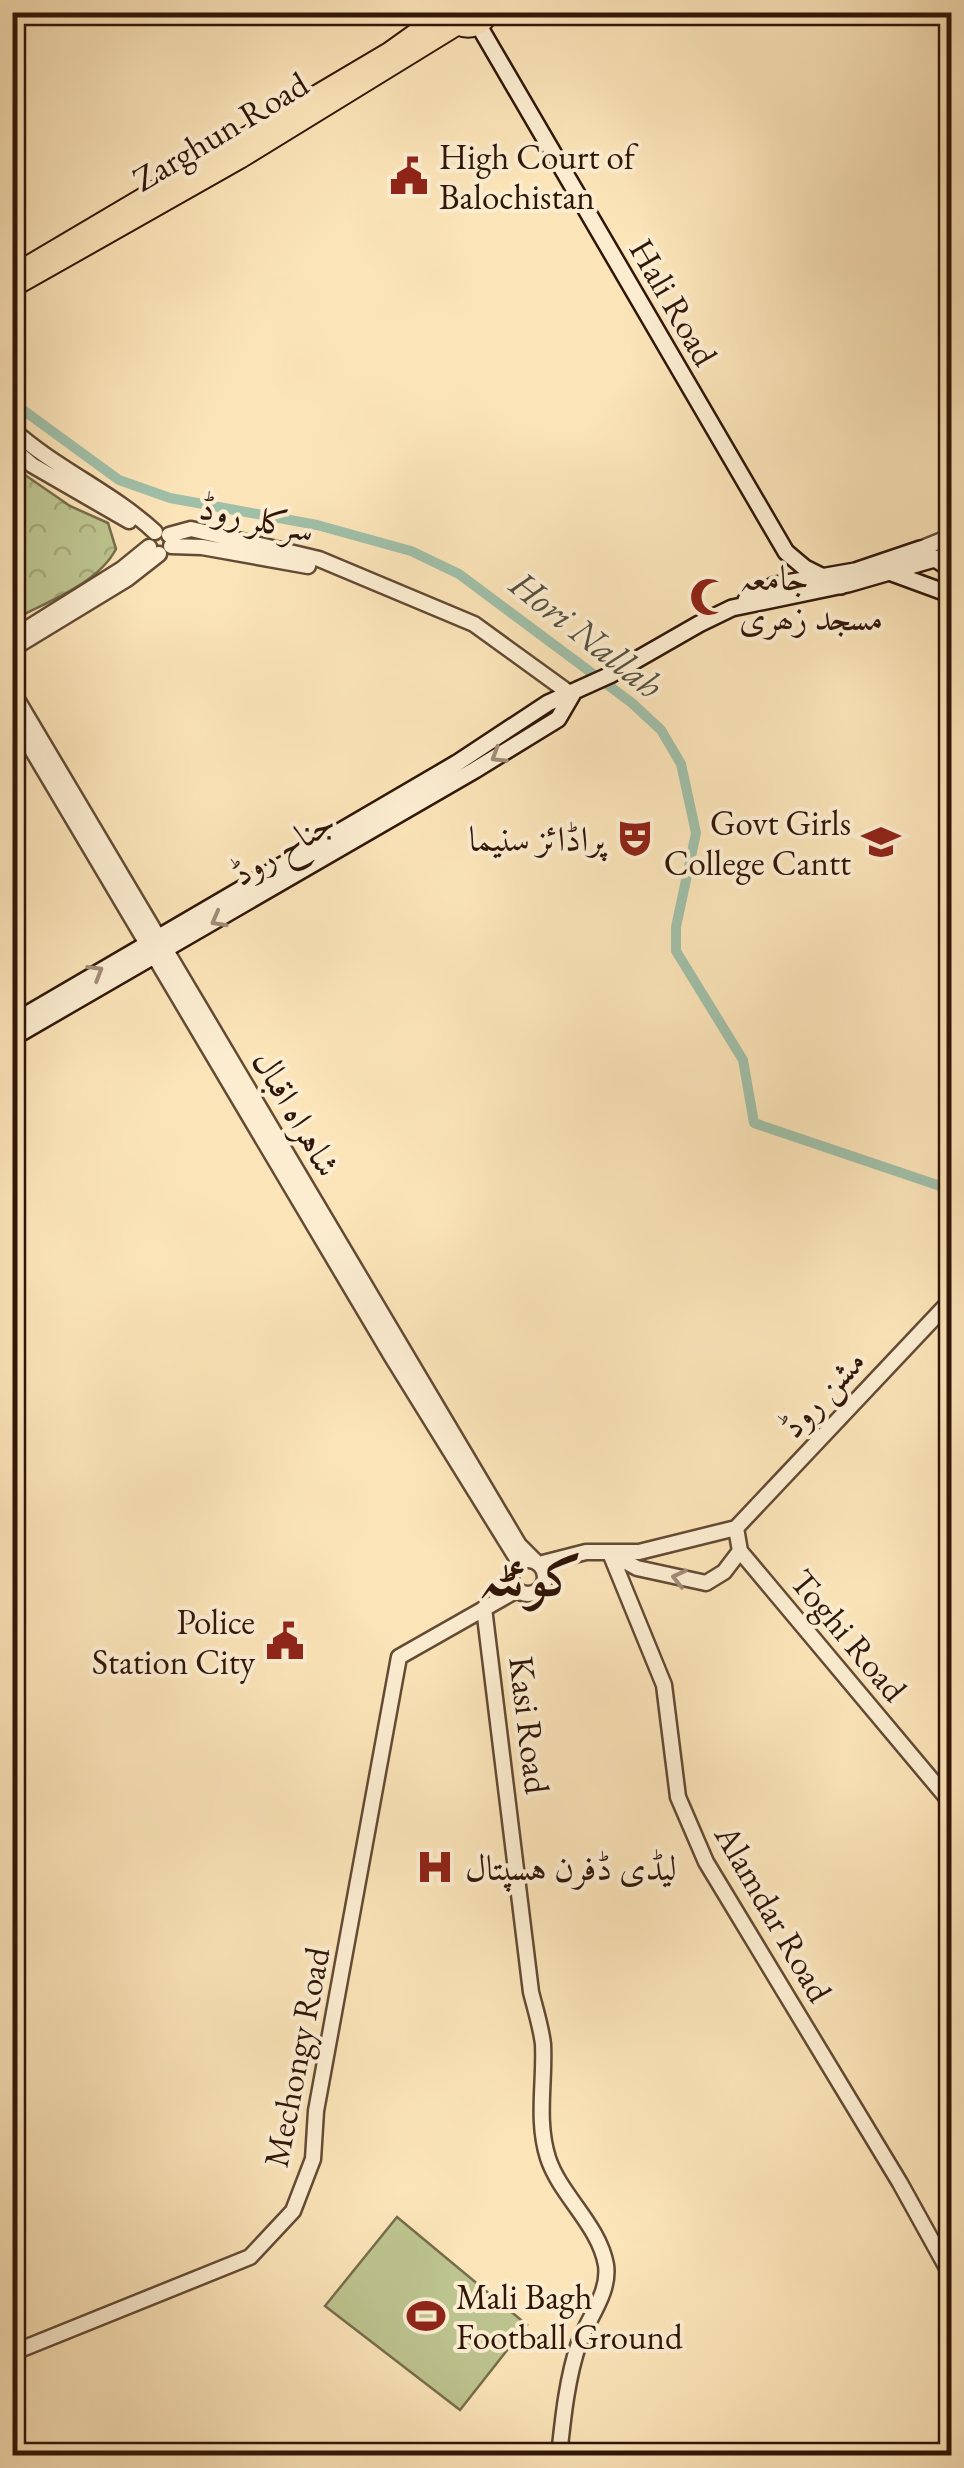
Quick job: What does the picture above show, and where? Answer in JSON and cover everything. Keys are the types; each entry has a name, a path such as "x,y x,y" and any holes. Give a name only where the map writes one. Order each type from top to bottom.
{"main road":[{"path":"450,17 468,28 484,19"},
{"name":"Zarghun Road","path":"12,288 450,17"},
{"name":"Hali Road","path":"484,19 786,552 806,568 841,586"},
{"name":"Zarghun Road","path":"12,274 284,123"},
{"path":"732,608 775,585 855,571 920,549 945,555 952,570"},
{"path":"762,602 775,585 786,552"},
{"name":"جناح روڈ","path":"12,1022 432,796 558,719 578,692 732,608 841,586 945,555"},
{"path":"892,573 952,595"},
{"name":"جناح روڈ","path":"12,1038 157,945"}],"street":[{"name":"سرکلر روڈ","path":"12,429 30,446 130,510 158,542"},
{"name":"سرکلر روڈ","path":"12,448 32,465 124,517 158,542 333,568"},
{"path":"130,510 191,529"},
{"name":"سرکلر روڈ","path":"158,542 191,529 319,559 333,568 453,612 578,692"},
{"path":"920,549 952,536"},
{"path":"12,638 158,542"},
{"path":"12,649 127,579 158,542"},
{"name":"شاہراہ اقبال","path":"12,691 470,1485 531,1562"},
{"path":"12,716 157,945"},
{"name":"شاہراہ اقبال","path":"157,945 531,1562"},
{"name":"مشن روڈ","path":"736,1528 952,1299"},
{"path":"516,1590 511,1576 531,1562 586,1552 661,1547 736,1528 740,1551 724,1572 706,1583 637,1568 610,1553"},
{"name":"Toghi Road","path":"740,1551 952,1804"},
{"name":"Alamdar Road","path":"610,1553 664,1686 678,1797 706,1862 900,2183 952,2277"},
{"path":"484,1608 516,1590 532,1594 542,1588 546,1578 531,1562"},
{"name":"Mechongy Road","path":"12,2353 250,2256 293,2211 314,2159 316,2111 399,1657 484,1608"},
{"name":"Kasi Road","path":"484,1608 532,1992 543,2044 542,2130 548,2160 606,2266 602,2296 579,2343 563,2413 559,2456"}],"green space":[{"path":"12,466 70,506 108,523 116,549 84,582 13,620"},
{"name":"Mali Bagh Football Ground","path":"397,2217 527,2325 460,2410 325,2306"}],"waterway":[{"name":"Hori Nallah","path":"12,397 23,410 119,480 170,498 317,525 411,551 459,574 632,703 661,730 681,764 696,833 676,927 676,951 743,1060 754,1123 952,1190"}],"place":[{"name":"High Court of Balochistan","path":"409,176"},
{"name":"جامعہ مسجد زھری","path":"709,597"},
{"name":"پراڈائز سنیما","path":"635,838"},
{"name":"Govt Girls College Cantt","path":"881,842"},
{"name":"Police Station City","path":"285,1641"},
{"name":"لیڈی ڈفرن ہسپتال","path":"435,1867"},
{"name":"Mali Bagh Football Ground","path":"426,2316"}],"district":[{"name":"کوئٹہ","path":"530,1575"}]}
